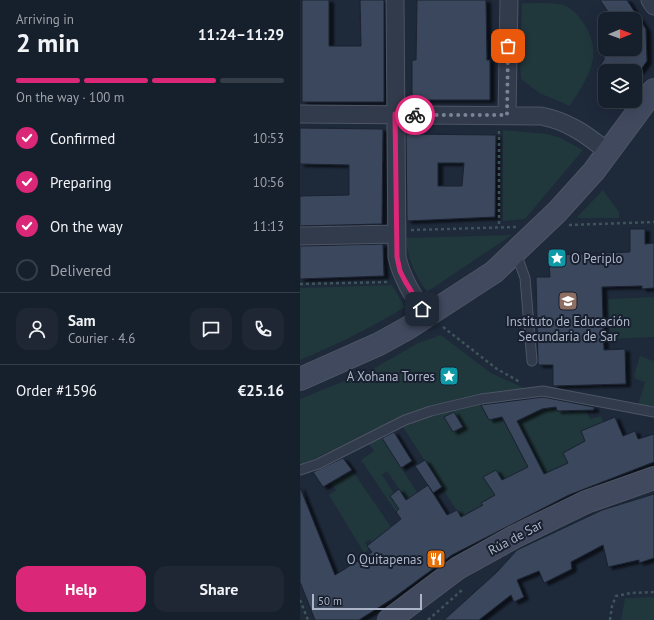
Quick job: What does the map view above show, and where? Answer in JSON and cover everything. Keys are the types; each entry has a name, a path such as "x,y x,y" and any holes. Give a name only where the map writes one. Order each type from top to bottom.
{"street":[{"path":"395,0 395,114 403,232 397,257 400,271 405,281 433,321"},
{"path":"503,121 509,0"},
{"path":"650,0 654,6"},
{"path":"300,379 379,344 408,328 433,321 494,272 557,212 594,171 654,90"},
{"path":"300,114 395,114 503,121 541,116 566,123 590,137 608,152"},
{"path":"300,236 403,232"},
{"name":"Rúa de Sar","path":"390,620 458,568 516,536 586,502 654,478"}],"lane":[{"path":"515,251 525,278 532,361"},
{"path":"300,470 318,464 405,420 431,411 481,399 543,391 654,412"}],"path":[{"path":"499,227 503,121"},
{"path":"565,225 654,222"},
{"path":"403,232 522,227"},
{"path":"300,284 396,282"},
{"path":"433,321 501,372 543,391"},
{"path":"610,620 612,606 616,596 631,593 654,592"},
{"path":"300,600 308,620"}],"green space":[{"path":"522,3 551,3 568,7 582,20 591,37 593,58 591,67 587,77 570,106 539,93 521,79 520,61"},
{"path":"503,130 547,134 561,138 583,150 525,219 503,221"},
{"path":"603,190 619,212 619,218 578,218 577,217"},
{"path":"512,235 427,292 412,266 406,238"},
{"path":"392,285 405,307 353,336 300,360 300,288"},
{"path":"654,297 654,337 609,339 608,299"},
{"path":"441,335 491,373 526,389 490,393 407,414 300,466 300,399 371,370 418,343"},
{"path":"640,356 654,361 654,411 638,405 645,382 636,379 634,375"},
{"path":"506,400 512,411 556,407 557,411 586,411 590,419 601,416 613,446 585,441 563,453 568,463 555,469 556,470 490,498 481,503 484,507 461,517 401,424 415,419 480,404 489,420 501,417 493,402","holes":["520,427 538,462 528,467 510,433"]},
{"path":"380,435 439,526 428,533 387,471 382,475 394,493 390,496 399,509 396,512 361,460 374,451 368,442"},
{"path":"352,470 391,527 374,546 370,540 365,542 369,549 364,553 329,495 336,490 330,482"},
{"path":"654,597 654,620 621,620 625,598"}],"building":[{"path":"302,0 329,0 329,46 361,46 360,0 384,0 384,102 302,102"},
{"path":"417,0 486,0 487,60 490,60 490,100 412,100 412,60 416,60"},
{"path":"600,0 627,0 635,12 608,12"},
{"path":"642,23 646,29 647,61 642,68 642,64 601,64 604,60 604,56 642,56"},
{"path":"300,128 383,129 382,224 300,226 300,196 349,195 349,165 300,164"},
{"path":"406,134 496,135 495,217 407,221","holes":["438,163 464,163 462,186 438,186"]},
{"path":"630,229 645,229 645,244 654,243 654,288 642,289 642,286 602,287 604,350 625,349 626,384 553,386 553,365 538,365 536,277 550,277 549,264 558,263 557,255 630,252"},
{"path":"383,244 384,276 300,279 300,246"},
{"path":"543,397 594,407 594,410 557,411 556,407 542,409 517,421 544,474 568,463 563,453 585,441 581,431 615,417 623,436 635,431 638,439 654,434 654,462 569,495 452,555 392,599 359,620 315,620 300,582 300,487 335,575 372,552 367,546 401,519 396,512 399,509 390,496 399,489 406,500 428,485 447,515 457,510 461,517 483,505 481,503 495,495 483,477 496,470 502,480 528,467 502,417 489,420 481,405"},
{"path":"454,412 463,427 453,432 444,417"},
{"path":"394,432 412,461 401,468 382,438"},
{"path":"343,458 352,470 323,487 313,472"},
{"path":"425,460 442,487 433,493 415,466"},
{"path":"654,494 654,558 639,563 639,560 608,567 603,545 571,562 572,569 544,583 539,571 517,580 524,597 514,602 511,595 479,620 444,620 497,572 517,550 602,510"}],"way so far":[{"path":"415,115 507,115 508,46"}],"place":[{"name":"O Periplo","path":"557,258"},
{"name":"Instituto de Educación Secundaria de Sar","path":"568,301"},
{"name":"A Xohana Torres","path":"449,376"},
{"name":"O Quitapenas","path":"436,559"}],"route":[{"path":"415,115 395,114 396,234 397,257 400,271 422,309"}]}
